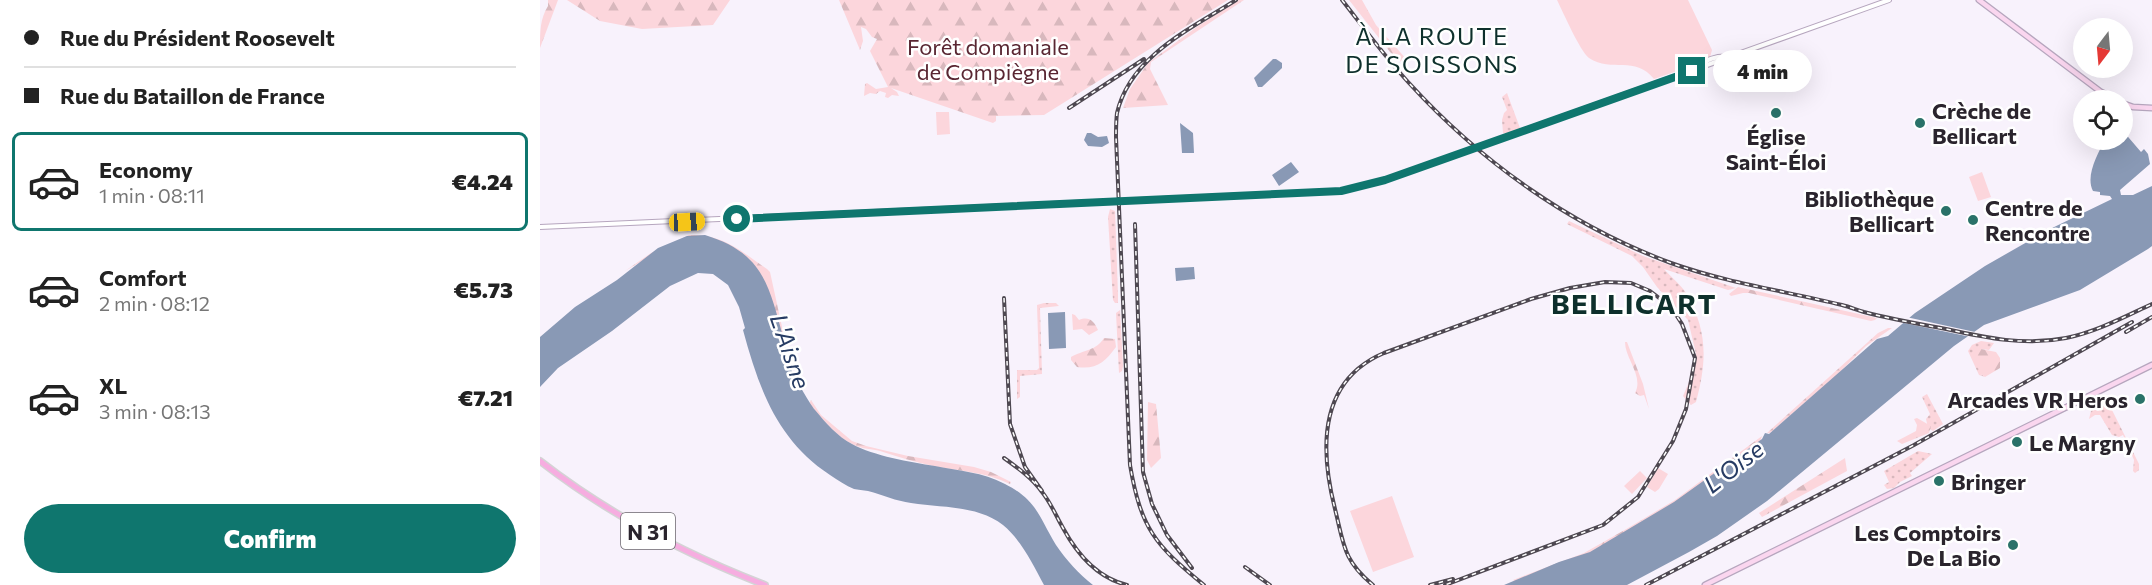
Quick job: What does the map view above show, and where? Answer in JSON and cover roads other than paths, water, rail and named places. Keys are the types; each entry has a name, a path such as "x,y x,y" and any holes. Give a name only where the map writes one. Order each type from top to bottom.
{"main road":[{"path":"1978,0 2098,90"},
{"path":"2133,107 2152,108"},
{"path":"1705,585 2152,364"},
{"name":"N 31","path":"540,461 603,505 663,539 708,562 765,585"}],"street":[{"path":"540,228 1341,191 1378,182 1476,148 1889,0"}],"water":[{"path":"1273,59 1282,63 1282,68 1262,87 1258,87 1254,78"},
{"path":"1180,123 1193,133 1194,153 1182,153"},
{"path":"1087,133 1098,137 1107,136 1109,143 1102,147 1088,146 1084,140"},
{"name":"L'Oise","path":"2133,143 2141,152 2144,149 2148,154 2150,164 2120,190 2121,195 2133,195 2152,186 2152,246 2148,249 2080,290 1984,325 1954,346 1767,501 1717,536 1627,585 1504,585 1590,552 1674,502 1762,439 1765,433 1769,434 1877,339 1888,336 1915,313 1985,266 2048,230 2112,199 2110,196 2100,195 2100,192 2093,191 2091,172 2100,150 2133,150"},
{"path":"1291,162 1299,172 1279,186 1272,175"},
{"name":"L'Aisne","path":"705,235 725,242 740,251 761,274 774,303 790,367 812,406 837,433 852,444 871,452 979,474 1016,490 1031,503 1064,556 1093,585 1044,585 1015,538 1003,525 982,514 959,508 905,502 854,489 812,461 796,446 773,412 749,352 739,307 728,285 713,274 698,273 670,286 612,331 558,368 540,387 540,337 575,307 617,280 658,248 687,236"},
{"path":"1194,267 1195,279 1176,281 1175,268"},
{"path":"1065,312 1066,348 1049,349 1048,313"}],"railway":[{"path":"1204,585 1173,558 1153,534 1145,521 1134,487 1130,465 1116,122 1124,93 1135,75 1149,60 1182,33 1236,0"},
{"path":"1342,0 1409,83 1437,112 1497,165 1563,211 1634,248 1671,263 1713,276 1842,305 1884,317 2006,340 2035,341 2066,338 2110,324 2152,304"},
{"path":"1069,108 1144,59"},
{"path":"1135,224 1143,472 1152,504 1167,535 1192,568"},
{"path":"1373,585 1356,568 1346,551 1330,487 1327,464 1329,419 1346,381 1362,365 1384,353 1531,299 1570,288 1605,282 1631,283 1650,291 1671,307 1682,324 1695,358 1686,409 1673,441 1638,497 1603,525 1445,585"},
{"path":"1004,298 1010,424 1025,467 1042,491"},
{"path":"2126,332 2152,317"},
{"path":"1646,585 1914,445 2132,322"},
{"path":"1004,458 1038,487 1069,538 1089,564 1116,582 1127,585"},
{"path":"1245,567 1270,585"},
{"path":"1430,585 1453,579"}],"place":[{"name":"Église Saint-Éloi","path":"1776,113"},
{"name":"Crèche de Bellicart","path":"1920,123"},
{"name":"Bibliothèque Bellicart","path":"1946,211"},
{"name":"Centre de Rencontre","path":"1973,220"},
{"name":"Arcades VR Heros","path":"2140,399"},
{"name":"Le Margny","path":"2017,442"},
{"name":"Bringer","path":"1939,481"},
{"name":"Les Comptoirs De La Bio","path":"2013,545"}],"district":[{"name":"À LA ROUTE DE SOISSONS","path":"1432,49"},
{"name":"BELLICART","path":"1634,303"}],"park label":[{"name":"Forêt domaniale de Compiègne","path":"988,58"}]}
